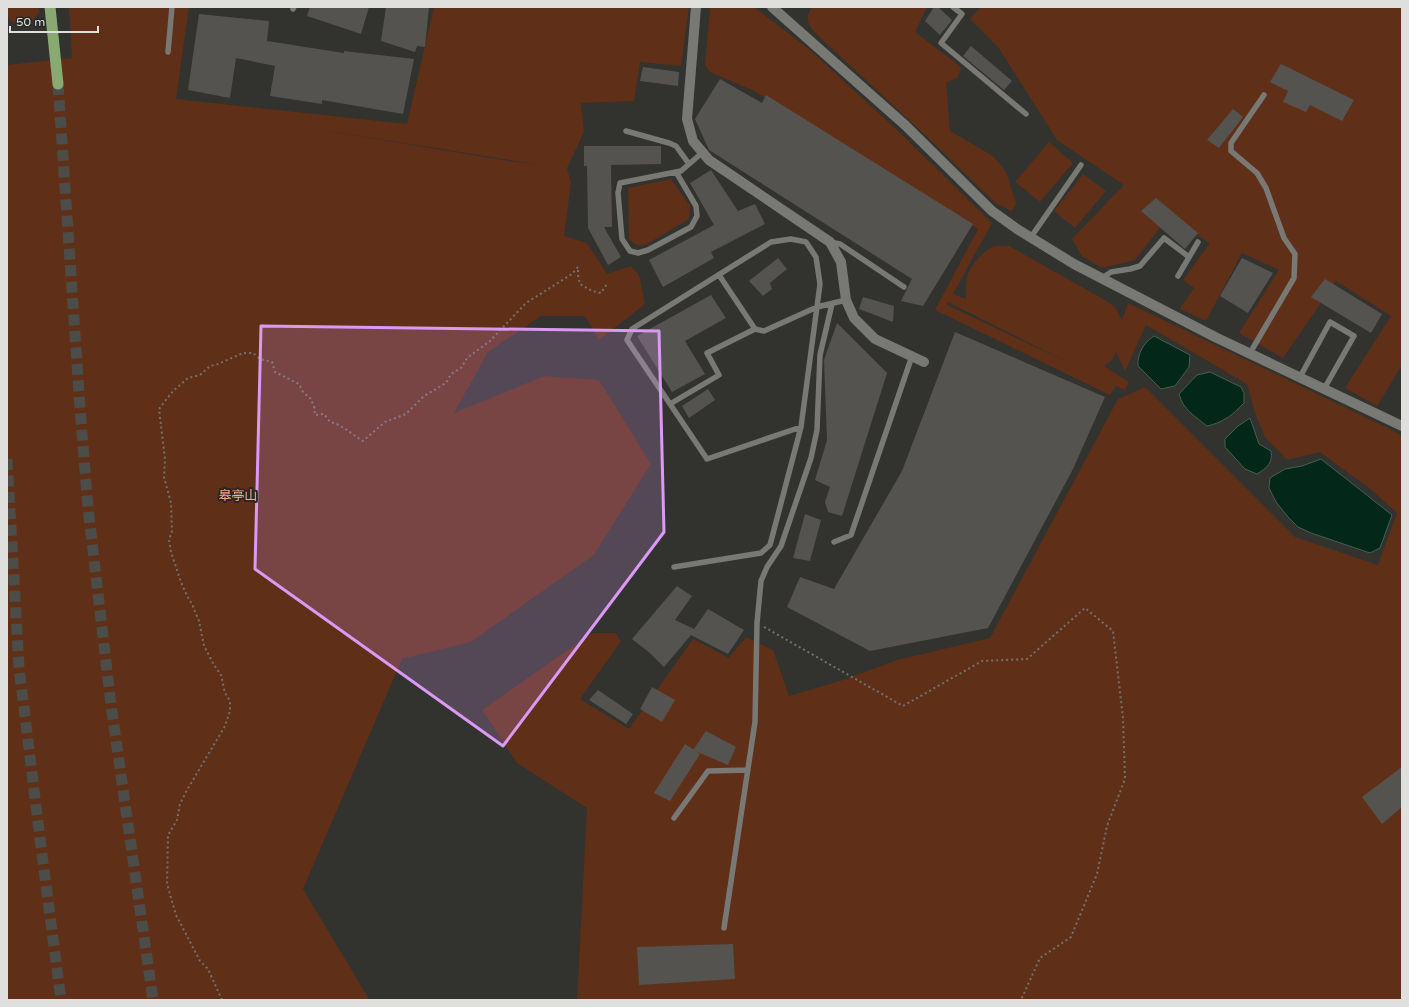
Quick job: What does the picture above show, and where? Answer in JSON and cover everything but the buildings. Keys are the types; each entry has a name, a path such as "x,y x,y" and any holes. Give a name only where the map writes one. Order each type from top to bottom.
{"highway":[{"path":"50,7 58,84"}],"street":[{"path":"696,7 687,119 693,141 709,160 830,242 841,262 846,300 854,318 875,339 924,362"},
{"path":"773,8 786,7"},
{"path":"773,8 905,125 992,211 1031,237 1074,264 1250,353 1402,426"}],"lane":[{"path":"168,52 172,7"},
{"path":"953,7 962,14 941,43 1026,114"},
{"path":"1250,353 1294,278 1295,254 1284,238 1266,188 1257,173 1231,151 1231,143 1264,94"},
{"path":"626,131 676,146 689,164"},
{"path":"676,172 696,206 697,216 691,226 648,250 638,253 630,251 622,240 618,193 620,183 681,171 702,152"},
{"path":"1031,237 1081,165"},
{"path":"1102,278 1111,272 1140,266 1164,238 1189,257"},
{"path":"674,567 761,553 770,545 801,427 820,284 816,257 806,242 791,240 771,242 632,329 627,340 707,459 801,427"},
{"path":"830,242 840,244 904,287"},
{"path":"1178,276 1198,242"},
{"path":"719,275 755,329"},
{"path":"670,404 719,375 707,353 755,329 764,331 817,307 846,300"},
{"path":"724,928 755,722 757,623 761,580 781,546 810,458 817,430 820,355 832,304"},
{"path":"1300,377 1330,322 1354,336 1324,389"},
{"path":"834,542 851,535 912,356"},
{"path":"674,818 708,771 748,770"}],"path":[{"path":"222,1000 208,969 200,961 176,915 167,884 168,835 177,820 180,804 187,790 225,726 230,711 230,701 225,693 222,675 214,665 204,646 199,620 181,582 171,552 169,540 172,532 171,503 164,477 165,459 159,409 173,391 181,386 188,378 200,375 210,366 243,353 253,353 260,359 272,362 275,372 299,384 303,392 310,398 314,406 315,415 324,414 330,422 339,424 363,441 385,422 406,414 424,396 446,383 451,374 461,368 466,358 490,341 526,303 572,274 578,266 580,284 592,291 601,293 607,284"},
{"path":"757,623 903,706 982,661 1028,659 1085,608 1113,631 1122,718 1125,779 1107,826 1097,874 1071,937 1040,958 1020,1000"}],"highlighted area":[{"path":"261,326 659,331 664,532 503,746 255,569"}],"green space":[{"path":"7,7 38,7 39,12 33,20 18,24 10,21 7,14"},
{"name":"皋亭山","path":"69,7 189,7 176,99 407,124 434,7 689,7 681,66 640,62 634,101 581,103 584,132 567,168 571,183 564,236 587,243 607,274 631,266 639,275 645,304 599,340 585,316 541,316 488,352 454,413 544,376 599,380 651,464 594,555 471,642 402,659 303,889 371,1000 7,1000 7,65 72,58","holes":["328,131 541,165 502,160"]},
{"path":"710,7 754,7 810,50 897,130 992,223 953,294 966,299 967,277 976,261 983,253 992,247 1009,246 1105,300 1115,307 1122,320 1128,303 1402,436 1402,1000 577,1000 587,808 517,763 482,710 592,633 615,633 621,641 580,699 629,729 693,639 729,658 746,637 773,650 789,696 840,681 897,660 990,638 1118,399 1145,387 1295,537 1378,565 1397,513 1373,491 1320,452 1287,460 1265,437 1255,413 1247,384 1146,325 1125,371 1117,351 1111,361 1104,366 1129,382 1125,390 1116,386 1110,395 935,310 978,229 754,91 710,72 705,65","holes":["948,302 1073,365 947,305"]},
{"path":"812,7 927,7 915,32 961,67 958,77 946,83 950,131 993,156 1006,172 1016,203 1012,211 997,204 814,32 808,20 808,14"},
{"path":"981,7 1402,7 1402,365 1377,406 1345,388 1391,316 1336,281 1283,358 1239,333 1279,270 1242,253 1206,321 1180,309 1194,288 1183,280 1210,243 1168,217 1135,260 1102,268 1082,256 1072,239 1124,185 1057,140 998,47 970,19"},
{"path":"1049,142 1073,163 1040,202 1015,182"},
{"path":"1083,174 1106,191 1075,228 1054,211"},
{"path":"671,179 690,206 689,219 647,244 635,244 629,239 628,188"}],"shaded area":[{"path":"1154,336 1190,355 1189,367 1175,386 1161,389 1138,366 1142,349"},
{"path":"1210,372 1241,387 1244,393 1244,403 1227,418 1218,423 1207,426 1186,409 1179,394 1197,375"},
{"path":"1250,418 1259,444 1271,451 1270,462 1264,470 1257,474 1245,469 1225,447 1225,439 1238,426"},
{"path":"1321,459 1392,515 1380,548 1370,553 1311,533 1298,527 1276,502 1269,488 1270,478 1285,469 1302,466"}],"tunnel":[{"path":"58,84 88,508 111,705 153,1000"},
{"path":"7,459 19,667 61,1000"}]}
